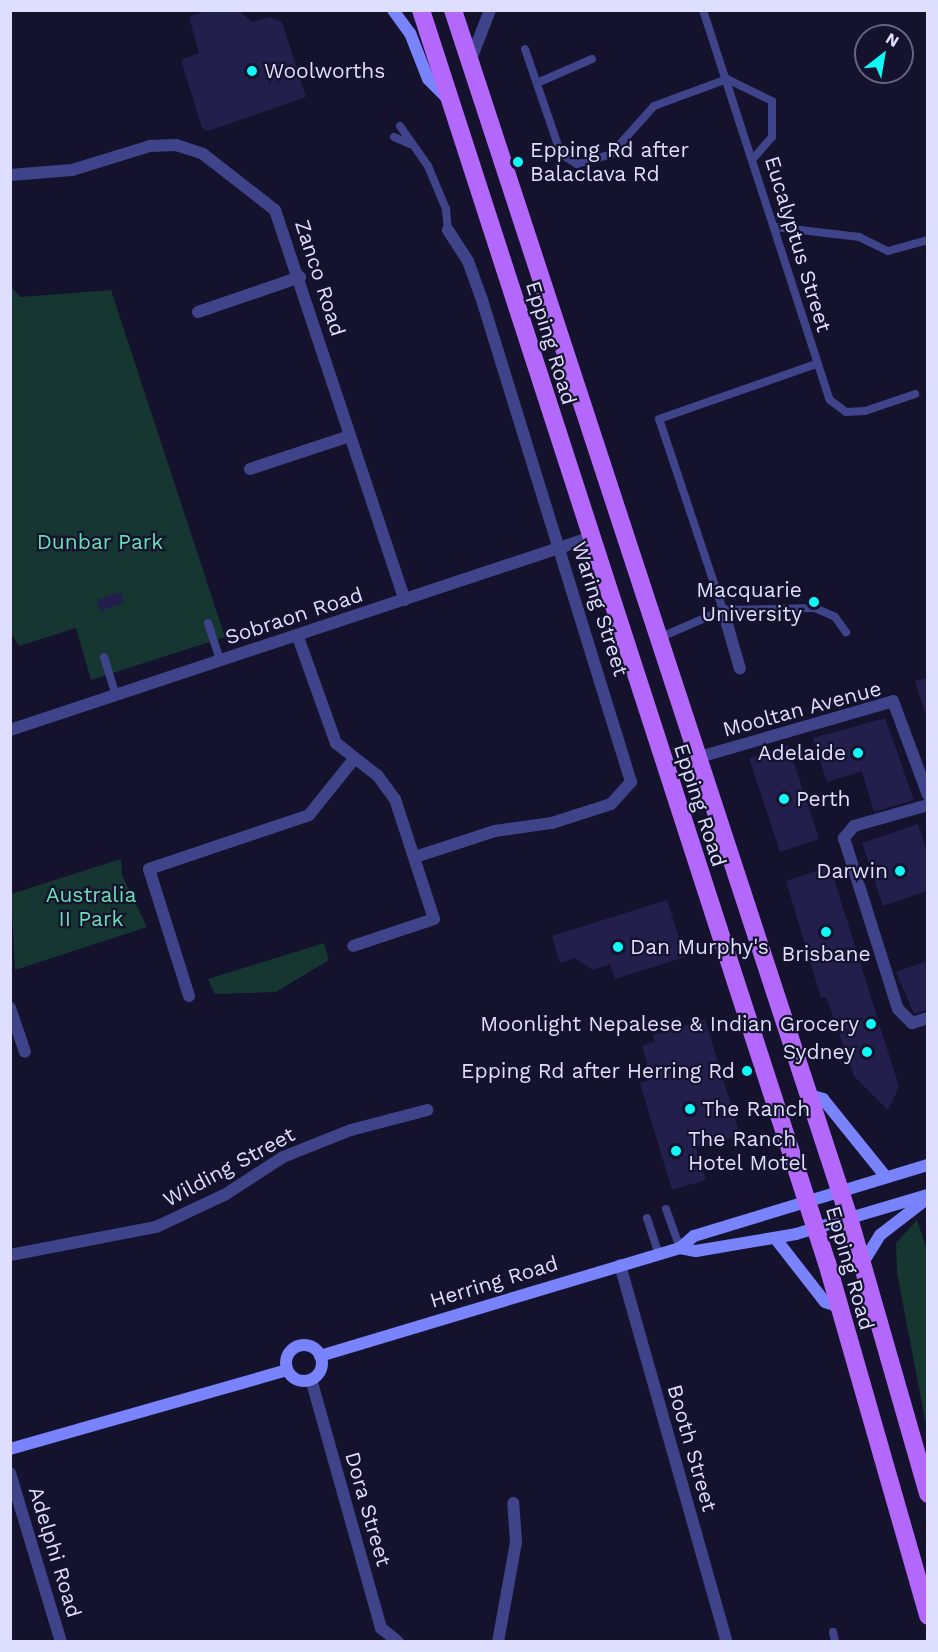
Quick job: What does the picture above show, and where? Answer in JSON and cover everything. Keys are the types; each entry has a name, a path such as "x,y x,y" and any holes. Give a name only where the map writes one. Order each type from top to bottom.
{"main road":[{"name":"Epping Road","path":"421,10 589,538 807,1202 927,1616"},
{"name":"Epping Road","path":"453,10 806,1094 849,1218 927,1494"}],"street":[{"path":"393,10 410,33 428,79 449,101"},
{"path":"470,65 478,30 490,10"},
{"name":"Zanco Road","path":"10,175 72,170 150,146 176,145 203,154 275,210 300,277 405,600"},
{"name":"Waring Street","path":"415,857 495,831 552,823 611,804 627,791 631,772 468,261 448,230"},
{"path":"198,312 300,277"},
{"path":"250,469 350,436"},
{"name":"Sobraon Road","path":"10,730 298,637 589,538"},
{"path":"723,610 740,669"},
{"path":"298,637 327,725 354,759 378,776 395,799 434,919 353,946"},
{"name":"Mooltan Avenue","path":"696,758 893,701 927,795"},
{"path":"189,996 149,868 309,815 354,759"},
{"path":"927,805 854,826 844,838 898,1009 912,1023 927,1018"},
{"path":"10,1008 25,1053"},
{"path":"806,1094 823,1099 886,1178"},
{"name":"Wilding Street","path":"10,1255 156,1227 226,1194 283,1157 351,1130 427,1110"},
{"name":"Herring Road","path":"320,1356 680,1248 694,1236 927,1166"},
{"path":"862,1264 880,1235 927,1196"},
{"name":"Herring Road","path":"680,1248 696,1251 775,1238 815,1229 927,1196"},
{"path":"775,1238 825,1302 837,1306"},
{"name":"Booth Street","path":"620,1265 727,1641"},
{"path":"312,1347 320,1356 321,1367 311,1380 300,1381 287,1370 294,1348 312,1347"},
{"path":"10,1449 287,1370"},
{"name":"Dora Street","path":"311,1380 381,1628 398,1641"},
{"name":"Adelphi Road","path":"10,1473 61,1641"},
{"path":"498,1641 516,1542 513,1503"}],"lane":[{"name":"Eucalyptus Street","path":"703,10 775,226 816,364 830,400 846,412 915,394"},
{"path":"525,49 561,154 584,166 611,154 654,106 727,79 772,101 772,137 753,159"},
{"path":"537,83 592,59"},
{"path":"400,126 410,144 428,166 446,209 448,230"},
{"path":"394,137 410,144"},
{"path":"775,226 859,237 884,251 927,240"},
{"path":"723,610 659,419 816,364"},
{"path":"657,639 723,610 815,608 835,617 846,632"},
{"path":"208,623 220,661"},
{"path":"104,657 116,696"},
{"path":"666,1209 680,1248"},
{"path":"647,1218 659,1254"},
{"path":"833,1632 836,1641"}],"green space":[{"name":"Dunbar Park","path":"11,286 20,297 111,290 225,637 91,680 76,628 19,646 11,634"},
{"name":"Australia II Park","path":"121,859 122,875 147,927 15,970 11,894"},
{"path":"324,943 329,960 276,992 215,994 208,979"},
{"path":"917,1220 928,1253 927,1430 897,1273 896,1243"}],"building":[{"path":"208,10 238,10 252,22 270,17 282,22 306,97 208,131 202,128 181,60 199,53 189,17"},
{"path":"120,592 124,603 100,611 97,600"},
{"path":"927,678 927,712 925,712 915,681"},
{"name":"Adelaide","path":"885,718 914,800 874,812 862,771 827,782 813,738"},
{"name":"Perth","path":"788,745 819,839 780,852 749,758"},
{"name":"Darwin","path":"918,824 927,852 927,891 883,906 862,843"},
{"path":"830,866 899,1087 888,1110 854,1076 826,997 821,998 786,881"},
{"name":"Dan Murphy's","path":"667,900 685,957 615,979 610,964 593,970 575,958 560,963 552,936"},
{"path":"927,961 927,1010 914,1014 896,972"},
{"name":"The Ranch","path":"705,1019 740,1135 696,1148 706,1180 672,1190 640,1083 652,1079 642,1046 655,1042 653,1035"}],"place":[{"name":"Woolworths","path":"252,71"},
{"name":"Epping Rd after Balaclava Rd","path":"518,162"},
{"name":"Macquarie University","path":"814,602"},
{"name":"Adelaide","path":"858,753"},
{"name":"Perth","path":"784,799"},
{"name":"Darwin","path":"900,871"},
{"name":"Brisbane","path":"826,932"},
{"name":"Dan Murphy's","path":"618,947"},
{"name":"Moonlight Nepalese & Indian Grocery","path":"871,1024"},
{"name":"Sydney","path":"867,1052"},
{"name":"Epping Rd after Herring Rd","path":"747,1071"},
{"name":"The Ranch","path":"690,1109"},
{"name":"The Ranch Hotel Motel","path":"676,1151"}]}
